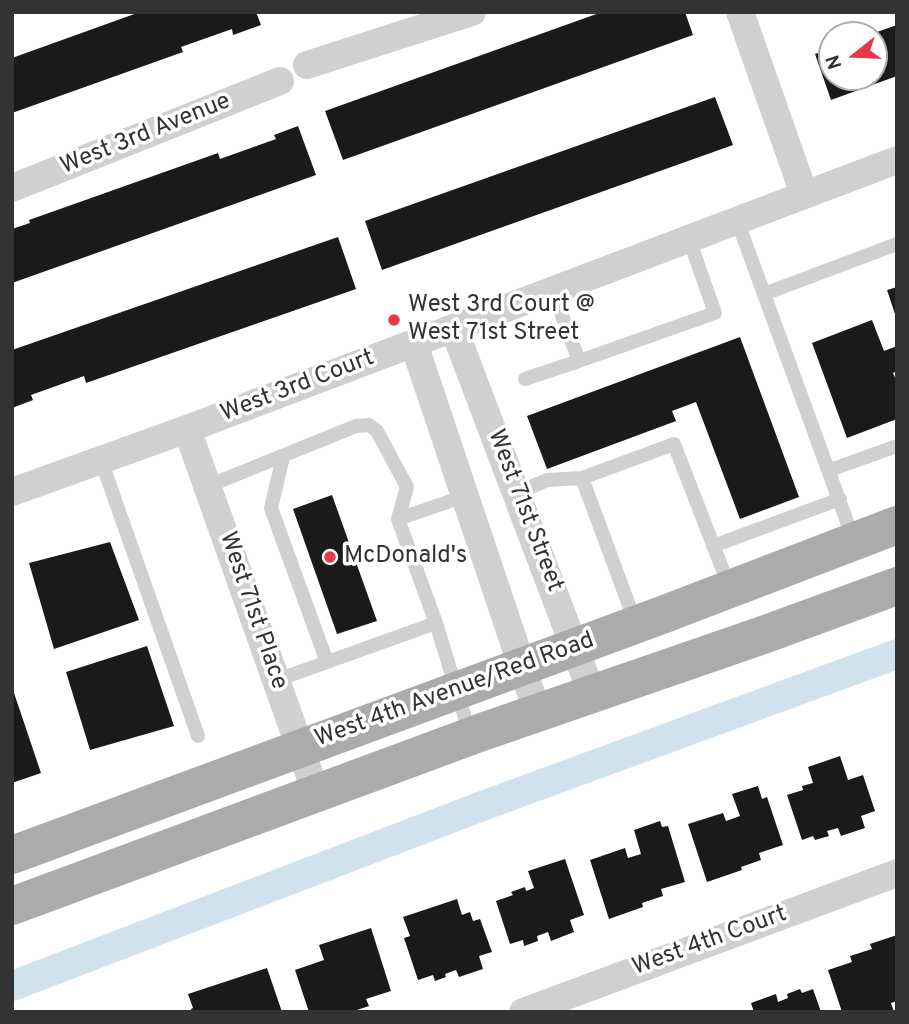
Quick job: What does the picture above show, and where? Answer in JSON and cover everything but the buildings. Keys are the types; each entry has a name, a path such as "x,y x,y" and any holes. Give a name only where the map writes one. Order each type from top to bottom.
{"main road":[{"name":"West 4th Avenue/Red Road","path":"12,855 897,525"},
{"name":"West 4th Avenue/Red Road","path":"12,906 470,736 897,586"}],"street":[{"path":"307,65 472,12"},
{"path":"740,12 804,194"},
{"name":"West 3rd Avenue","path":"12,188 280,81"},
{"name":"West 3rd Court","path":"12,492 454,329 897,160"},
{"name":"West 71st Street","path":"454,329 592,694"},
{"name":"West 71st Street","path":"414,344 538,714"},
{"name":"West 71st Place","path":"187,429 316,793"},
{"name":"West 4th Court","path":"523,1012 897,873"}],"lane":[{"path":"737,220 854,541"},
{"path":"525,379 715,313 689,239"},
{"path":"764,294 897,244"},
{"path":"553,291 579,361"},
{"path":"208,486 356,426 369,425 377,431 407,487 398,519 436,623 470,736"},
{"path":"517,492 547,480 582,478 674,444 730,587"},
{"path":"830,470 897,446"},
{"path":"283,457 271,508 327,662"},
{"path":"100,460 198,736"},
{"path":"582,478 636,624"},
{"path":"398,519 465,496"},
{"path":"713,546 840,499"},
{"path":"277,680 436,623"}],"waterway":[{"path":"12,986 485,805 897,654"}],"place":[{"name":"West 3rd Court @ West 71st Street","path":"394,320"},
{"name":"McDonald's","path":"330,557"}]}
